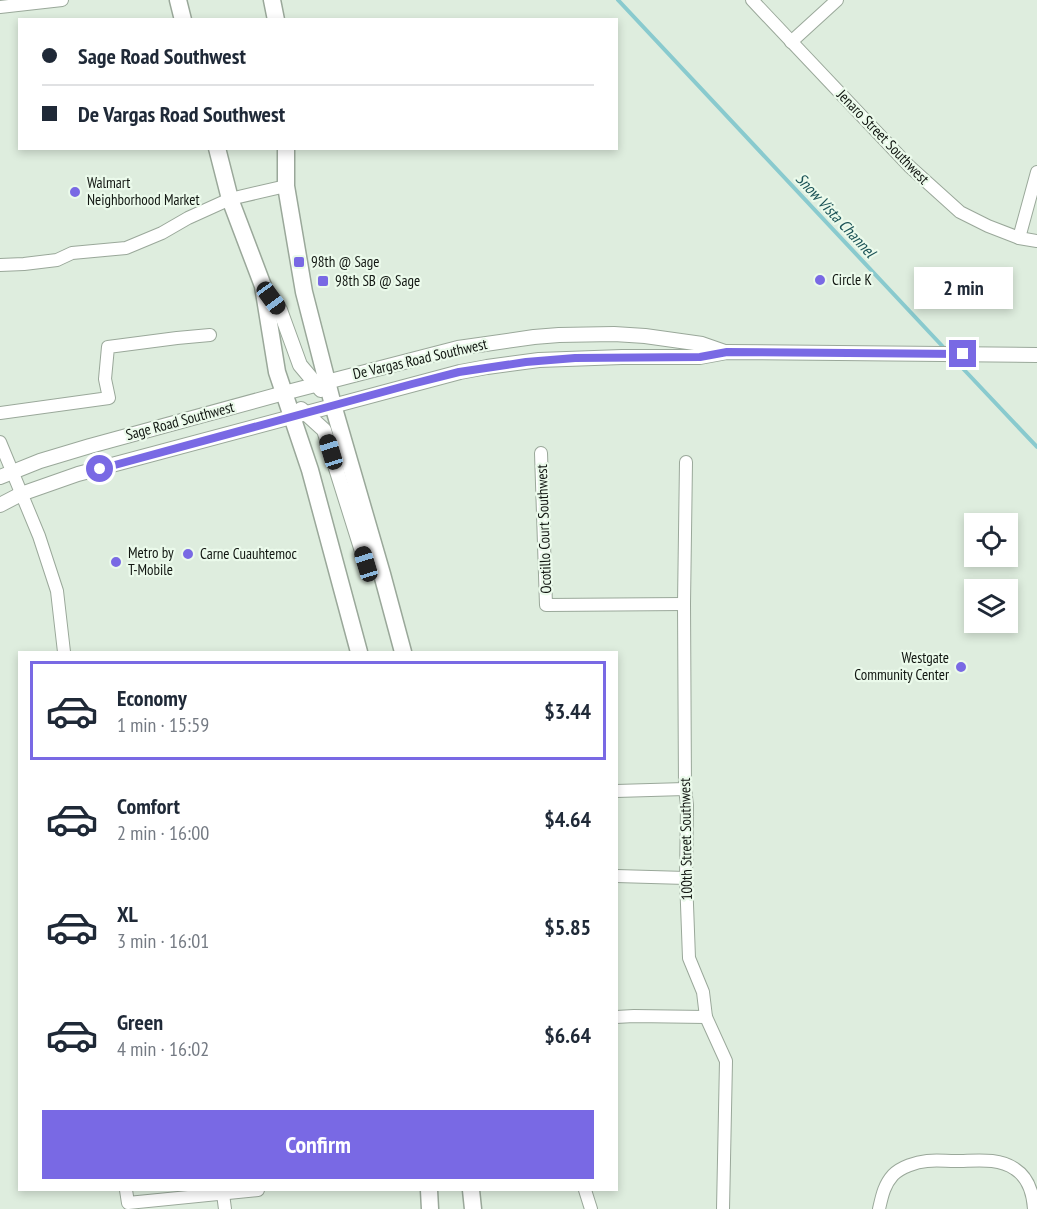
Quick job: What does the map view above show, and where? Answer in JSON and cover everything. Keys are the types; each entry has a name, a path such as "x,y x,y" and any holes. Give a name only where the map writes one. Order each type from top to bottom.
{"main road":[{"path":"178,0 182,18"},
{"path":"272,0 276,18"},
{"path":"218,150 230,199 262,286 277,372 284,393 298,415 310,470 359,651"},
{"path":"286,150 286,186 322,383 333,405 403,651"},
{"path":"429,1191 430,1209"},
{"path":"471,1191 473,1209"}],"street":[{"path":"0,7 62,0"},
{"name":"Jenaro Street Southwest","path":"752,0 909,166 960,212 1019,238 1037,241"},
{"path":"791,42 837,0"},
{"path":"1019,238 1037,172"},
{"path":"0,265 57,260 72,253 126,248 230,199 286,186"},
{"path":"262,286 280,310 300,365 305,372 322,383"},
{"path":"0,413 109,398 105,379 108,347 210,335"},
{"name":"De Vargas Road Southwest","path":"322,383 458,348 550,336 629,335 702,344 727,352"},
{"name":"De Vargas Road Southwest","path":"333,405 459,372 512,363 575,358 700,357 727,352 1037,355"},
{"name":"Sage Road Southwest","path":"6,475 60,454 322,383"},
{"name":"Sage Road Southwest","path":"0,505 21,494 78,474 333,405"},
{"path":"298,415 324,430 366,564 382,574"},
{"path":"0,442 6,475 21,494 39,536 57,591 64,651"},
{"name":"Ocotillo Court Southwest","path":"541,453 546,605 684,604"},
{"name":"100th Street Southwest","path":"686,462 685,789 689,958 703,992 706,1017 726,1061 723,1209"},
{"path":"618,791 685,789"},
{"path":"618,876 686,878"},
{"path":"618,1017 706,1017"},
{"path":"879,1209 883,1189 894,1174 909,1165 927,1161 1004,1163 1016,1169 1027,1180 1033,1196 1034,1209"},
{"path":"126,1191 128,1203 249,1191"},
{"path":"585,1191 591,1209"},
{"path":"223,1194 225,1209"}],"waterway":[{"name":"Snow Vista Channel","path":"618,0 946,350"},
{"name":"Snow Vista Channel","path":"953,358 1037,447"}],"place":[{"name":"Walmart Neighborhood Market","path":"75,192"},
{"name":"98th @ Sage","path":"299,262"},
{"name":"Circle K","path":"820,280"},
{"name":"98th SB @ Sage","path":"323,281"},
{"name":"Carne Cuauhtemoc","path":"188,554"},
{"name":"Metro by T-Mobile","path":"116,562"},
{"name":"Westgate Community Center","path":"961,667"}],"route":[{"path":"100,469 412,384 459,372 512,363 575,358 700,357 727,352 963,354"}]}
